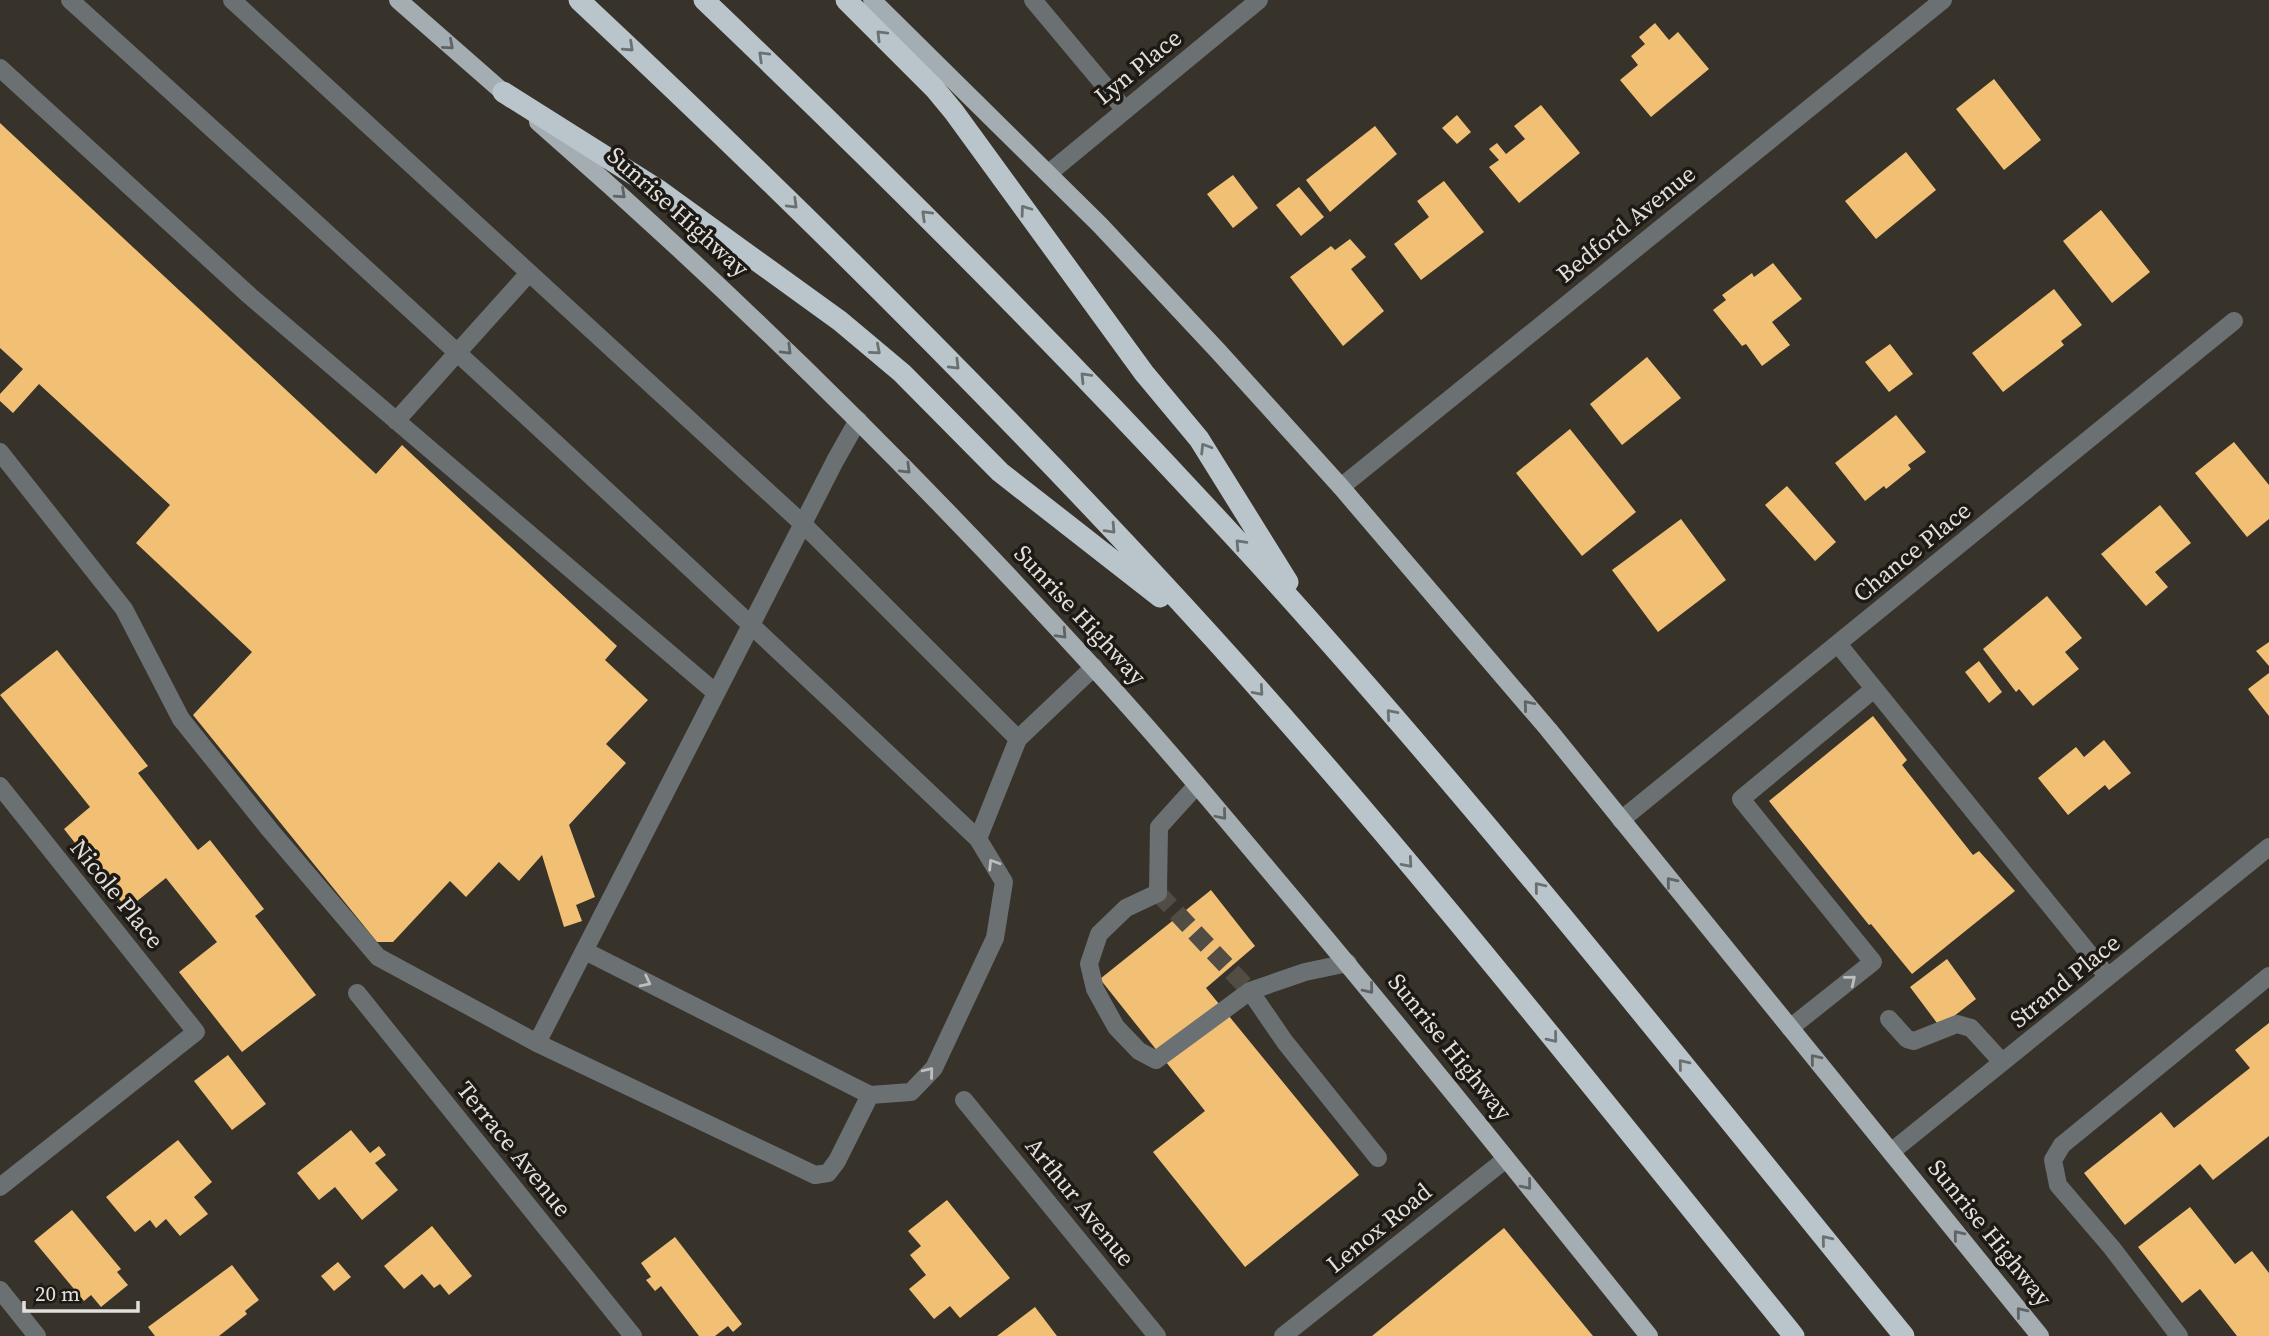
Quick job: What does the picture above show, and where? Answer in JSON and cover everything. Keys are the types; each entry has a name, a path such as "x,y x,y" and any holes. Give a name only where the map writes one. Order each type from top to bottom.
{"highway":[{"path":"579,0 788,199 1000,410 1214,639 1483,951 1794,1336"},
{"path":"704,0 959,247 1248,552 1520,864 1903,1336"},
{"path":"846,0 954,111 1144,373 1199,439 1318,631"},
{"path":"503,92 660,191 841,321 902,373 1000,472 1214,639"},
{"path":"1710,1232 1775,1336"},
{"path":"1869,1293 1912,1336"}],"main road":[{"name":"Sunrise Highway","path":"398,0 688,256 858,420 974,538 1094,667 1348,963 1649,1336"},
{"name":"Sunrise Highway","path":"872,0 1049,173 1219,351 1340,487 1470,636 2040,1336"}],"street":[{"path":"70,0 458,352 752,624 978,839 1004,882 995,938 934,1068 911,1092 870,1094 584,951"},
{"path":"232,0 803,524 1018,739"},
{"path":"1033,0 1125,110"},
{"name":"Lyn Place","path":"1049,173 1259,0"},
{"name":"Bedford Avenue","path":"1340,487 1943,0"},
{"path":"0,68 250,296 716,693"},
{"path":"396,421 529,273"},
{"name":"Chance Place","path":"1621,820 2234,321"},
{"path":"537,1043 858,420"},
{"path":"0,452 124,610 181,719 270,830 378,957 537,1043 815,1175 828,1173 837,1161 870,1094"},
{"path":"1838,644 2108,977"},
{"path":"978,839 1018,739 1094,667"},
{"path":"1790,1028 1873,962 1741,799 1874,689"},
{"path":"1197,785 1158,827 1158,893 1126,908 1099,934 1089,964 1095,989 1116,1027 1139,1051 1156,1060 1250,991 1306,972 1348,963"},
{"name":"Nicole Place","path":"0,786 196,1032 0,1187"},
{"name":"Strand Place","path":"1891,1152 2269,847"},
{"path":"2179,1336 2112,1248 2058,1185 2053,1160 2062,1145 2269,976"},
{"path":"1250,991 1285,1042 1378,1158"},
{"name":"Terrace Avenue","path":"357,993 633,1336"},
{"path":"1889,1019 1907,1039 1914,1041 1957,1024 1971,1028 2002,1062"},
{"name":"Arthur Avenue","path":"964,1100 1157,1336"},
{"name":"Lenox Road","path":"1283,1336 1506,1159"},
{"path":"0,1290 37,1336"}],"building":[{"path":"1655,23 1669,40 1678,32 1709,69 1651,117 1620,80 1638,65 1631,56 1645,44 1639,37"},
{"path":"1994,79 2041,140 2004,170 1956,109"},
{"path":"1541,105 1580,153 1519,203 1489,167 1499,160 1489,149 1497,143 1506,154 1525,139 1514,126"},
{"path":"1457,115 1471,132 1457,144 1442,128"},
{"path":"0,123 376,474 402,445 617,646 605,660 648,700 606,744 626,763 569,825 595,897 576,905 582,921 564,927 542,855 519,881 499,862 466,897 450,881 393,942 377,942 193,715 252,652 136,543 170,505 39,384 13,413 0,401 0,394 23,369 0,348"},
{"path":"1375,126 1397,154 1330,212 1306,180"},
{"path":"1906,152 1936,190 1876,239 1845,201"},
{"path":"1233,175 1258,208 1233,228 1207,194"},
{"path":"1444,181 1484,232 1421,280 1394,244 1429,217 1417,201"},
{"path":"1299,187 1324,217 1301,236 1276,205"},
{"path":"2101,210 2150,272 2112,303 2063,241"},
{"path":"1350,239 1366,257 1351,269 1384,311 1343,346 1290,277 1331,246 1335,250"},
{"path":"1773,263 1802,299 1772,322 1790,345 1762,366 1746,344 1742,346 1713,310 1726,300 1722,295 1752,273 1754,277"},
{"path":"2054,289 2082,325 2061,341 2064,345 2003,392 1972,353"},
{"path":"1890,344 1913,374 1889,392 1865,362"},
{"path":"1647,357 1681,398 1622,445 1590,404"},
{"path":"1896,415 1926,452 1908,465 1911,469 1886,489 1884,486 1865,501 1835,463"},
{"path":"1570,429 1636,512 1582,556 1516,473"},
{"path":"2234,442 2269,485 2269,519 2247,537 2195,473"},
{"path":"1787,486 1836,542 1815,561 1765,505"},
{"path":"2160,505 2191,543 2155,572 2168,587 2146,606 2101,554"},
{"path":"1681,519 1726,580 1658,632 1612,570"},
{"path":"2047,596 2082,638 2065,652 2079,669 2033,706 2019,689 2016,692 1983,649"},
{"path":"2269,642 2269,666 2256,651"},
{"path":"57,650 148,766 138,773 198,850 210,840 264,909 255,916 316,995 242,1052 179,972 217,942 166,878 127,909 64,829 90,807 0,695"},
{"path":"1979,661 2002,692 1989,703 1965,672"},
{"path":"2269,673 2269,716 2248,689"},
{"path":"1873,716 1907,760 1902,765 1973,855 1979,851 2015,891 1912,974 1769,801"},
{"path":"2104,740 2131,773 2109,790 2105,785 2068,815 2038,778 2076,747 2084,757"},
{"path":"1211,890 1255,946 1206,988 1359,1175 1245,1267 1153,1152 1205,1111 1100,979"},
{"path":"1947,959 1976,999 1940,1027 1910,987"},
{"path":"2269,1023 2269,1136 2213,1180 2200,1164 2125,1225 2084,1173 2161,1112 2174,1128 2250,1068 2235,1050"},
{"path":"228,1055 266,1104 232,1130 194,1081"},
{"path":"351,1130 370,1153 379,1146 386,1155 375,1163 398,1190 362,1220 335,1187 319,1200 297,1173"},
{"path":"178,1140 212,1182 194,1197 208,1214 180,1236 166,1219 156,1228 150,1220 135,1232 106,1197"},
{"path":"947,1200 1010,1278 960,1318 950,1306 934,1319 909,1289 926,1275 910,1255 921,1246 908,1231"},
{"path":"2190,1207 2235,1264 2252,1251 2269,1273 2269,1336 2237,1336 2200,1289 2182,1303 2138,1247"},
{"path":"72,1210 121,1269 117,1272 128,1285 101,1307 91,1295 84,1301 34,1241"},
{"path":"432,1226 472,1276 449,1295 440,1284 434,1288 422,1274 404,1289 384,1266"},
{"path":"1504,1228 1593,1336 1372,1336"},
{"path":"675,1237 742,1324 733,1332 728,1326 715,1336 699,1336 661,1286 655,1291 646,1280 651,1277 641,1263"},
{"path":"338,1262 351,1277 334,1291 321,1276"},
{"path":"232,1265 259,1300 245,1311 247,1314 219,1336 155,1336 148,1327"},
{"path":"1035,1307 1057,1336 997,1336"}],"tunnel":[{"path":"1158,893 1250,991"}]}
